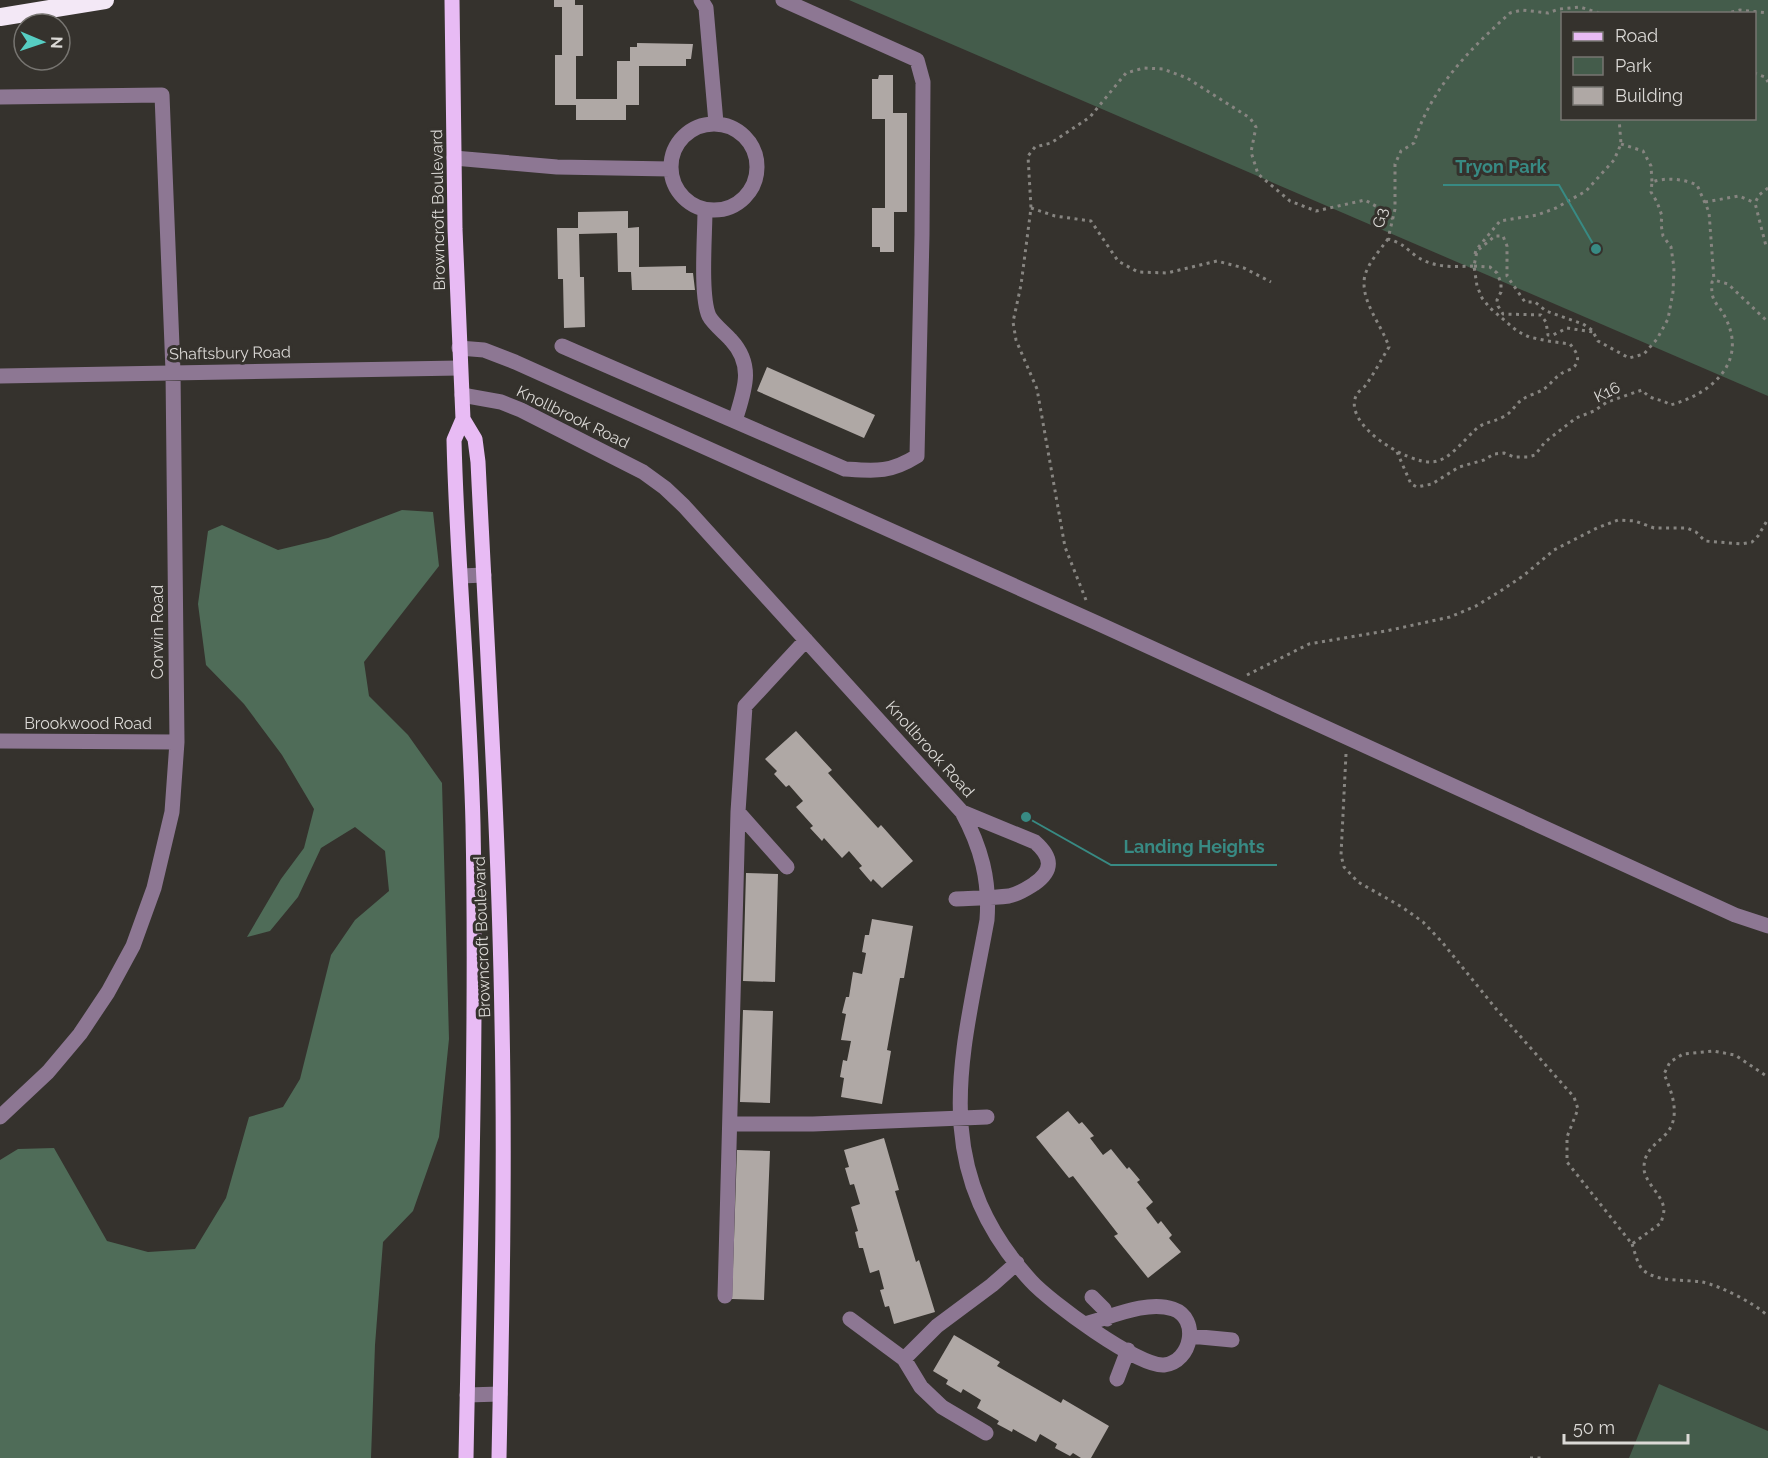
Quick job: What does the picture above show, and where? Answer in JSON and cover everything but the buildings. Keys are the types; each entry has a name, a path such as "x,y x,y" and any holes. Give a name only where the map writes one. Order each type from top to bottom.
{"highway":[{"path":"0,17 105,0"}],"main road":[{"name":"Browncroft Boulevard","path":"452,0 454,159 463,419 454,440 471,765 475,945 475,1062 466,1458"},
{"name":"Browncroft Boulevard","path":"463,419 475,439 477,451 492,730 502,1024 503,1212 499,1458"}],"street":[{"path":"701,0 706,9 716,123"},
{"path":"562,346 845,469 883,471 906,463 917,456 923,82 917,60 783,0"},
{"name":"Corwin Road","path":"0,97 162,94 173,371 177,742 172,812 154,888 133,946 108,992 80,1034 48,1072 0,1117"},
{"path":"716,123 742,134 751,145 756,159 757,173 753,187 744,198 732,206 719,210 705,210 691,204 680,195 673,183 670,169 672,154 678,142 688,131 701,125 716,123"},
{"path":"454,159 557,167 670,169"},
{"path":"705,210 705,289 710,316 734,343 747,365 745,388 735,421"},
{"path":"459,348 484,350 515,362 1231,684 1735,915 1768,926"},
{"name":"Shaftsbury Road","path":"0,376 173,371 460,368"},
{"name":"Knollbrook Road","path":"462,395 501,402 521,410 632,466 674,495 962,812 980,849 989,897 987,920 962,1058 959,1118 968,1174 979,1201 1001,1241 1039,1290 1060,1308 1085,1324 1152,1363 1163,1365 1173,1362 1182,1355 1188,1346 1190,1336"},
{"path":"461,576 484,575"},
{"path":"725,1296 738,812 746,706 806,640"},
{"name":"Brookwood Road","path":"0,741 177,742"},
{"path":"738,812 787,867"},
{"path":"956,899 1010,896 1022,892 1044,876 1048,868 1048,858 1035,843 962,812"},
{"path":"731,1124 813,1124 987,1117"},
{"path":"903,1359 937,1326 992,1285 1017,1263"},
{"path":"1092,1297 1104,1309 1107,1318"},
{"path":"1085,1324 1144,1306 1170,1308 1179,1311 1187,1321 1190,1336 1232,1340"},
{"path":"850,1319 903,1359 921,1387 942,1407 986,1433"},
{"path":"1117,1379 1128,1350"},
{"path":"467,1395 500,1394"}],"path":[{"name":"G3","path":"1474,266 1436,265 1417,257 1403,244 1388,239 1393,219 1395,164 1401,151 1414,143 1419,124 1446,78 1510,13 1522,10 1548,13 1559,9 1580,7 1596,12"},
{"path":"1732,12 1740,10 1768,13"},
{"path":"1096,623 1078,584 1065,547 1037,389 1016,340 1013,322 1021,285 1031,208 1028,156 1035,147 1051,143 1090,117 1126,73 1144,68 1163,69 1187,78 1250,118 1256,127 1251,152 1258,174 1290,201 1316,211 1365,200 1381,208 1393,219"},
{"path":"1756,72 1765,77 1768,82"},
{"path":"1388,239 1365,276 1365,293 1385,332 1389,347 1364,388 1356,395 1354,405 1358,419 1384,444 1431,462 1443,458 1466,441 1484,423 1502,418 1511,412 1518,402 1543,389 1560,374 1573,368 1578,359 1577,352 1570,344 1529,337 1517,331 1490,308 1482,298 1477,286 1474,266 1476,250 1500,221 1537,215 1556,208 1586,191 1614,160 1621,144 1620,120"},
{"path":"1474,266 1477,251 1495,236 1503,236 1507,246 1507,276 1525,302 1535,302 1546,311 1583,324 1593,332 1598,341 1629,358 1644,354 1657,339 1668,319 1673,292 1674,268 1671,247 1663,236 1662,216 1651,192 1651,166 1643,151 1621,144"},
{"path":"1652,182 1660,179 1688,181 1697,185 1709,212 1714,280 1728,284 1768,322"},
{"path":"1768,188 1759,195 1755,203 1768,247"},
{"path":"1705,202 1739,196 1755,203"},
{"path":"1031,208 1055,216 1091,221 1118,261 1138,272 1167,273 1217,261 1244,268 1271,282"},
{"path":"1474,266 1490,267 1497,273 1501,284 1501,292 1497,300 1503,314 1541,315 1546,322 1548,335 1567,328 1593,332"},
{"name":"K16","path":"1396,450 1411,484 1417,487 1432,484 1459,467 1484,460 1494,454 1504,453 1514,457 1534,455 1545,442 1576,418 1635,391 1642,390 1650,399 1670,405 1695,397 1711,387 1722,375 1732,354 1731,333 1726,318 1716,305 1711,292 1714,280"},
{"path":"1231,684 1309,644 1386,632 1450,617 1476,606 1523,576 1554,550 1618,520 1635,521 1654,528 1687,528 1696,532 1705,541 1741,544 1752,542 1768,519"},
{"path":"1342,735 1346,748 1341,834 1341,855 1344,867 1358,882 1402,907 1429,929 1574,1097 1578,1109 1568,1137 1567,1162 1632,1244 1641,1268 1651,1275 1672,1280 1704,1283 1757,1306 1768,1316"},
{"path":"1632,1244 1661,1223 1664,1210 1644,1172 1645,1158 1653,1144 1667,1133 1673,1121 1674,1108 1670,1088 1664,1074 1670,1062 1683,1054 1713,1051 1736,1055 1768,1077"},
{"path":"1530,1458 1543,1458"}],"green space":[{"path":"849,0 1768,0 1768,396"},
{"path":"402,510 433,512 439,566 364,662 369,696 408,735 442,783 449,1039 439,1137 413,1211 383,1242 375,1345 371,1458 0,1458 0,1160 18,1149 54,1148 107,1241 148,1252 195,1249 226,1198 249,1117 283,1107 300,1079 331,955 355,920 389,891 385,851 355,827 321,848 298,897 270,931 247,937 281,879 304,848 314,809 282,755 244,704 206,665 198,604 208,531 222,525 278,550 328,538"},
{"path":"1659,1384 1768,1431 1768,1458 1629,1458"}],"place":[{"name":"Tryon Park","path":"1596,249"},
{"name":"Landing Heights","path":"1026,817"}]}
